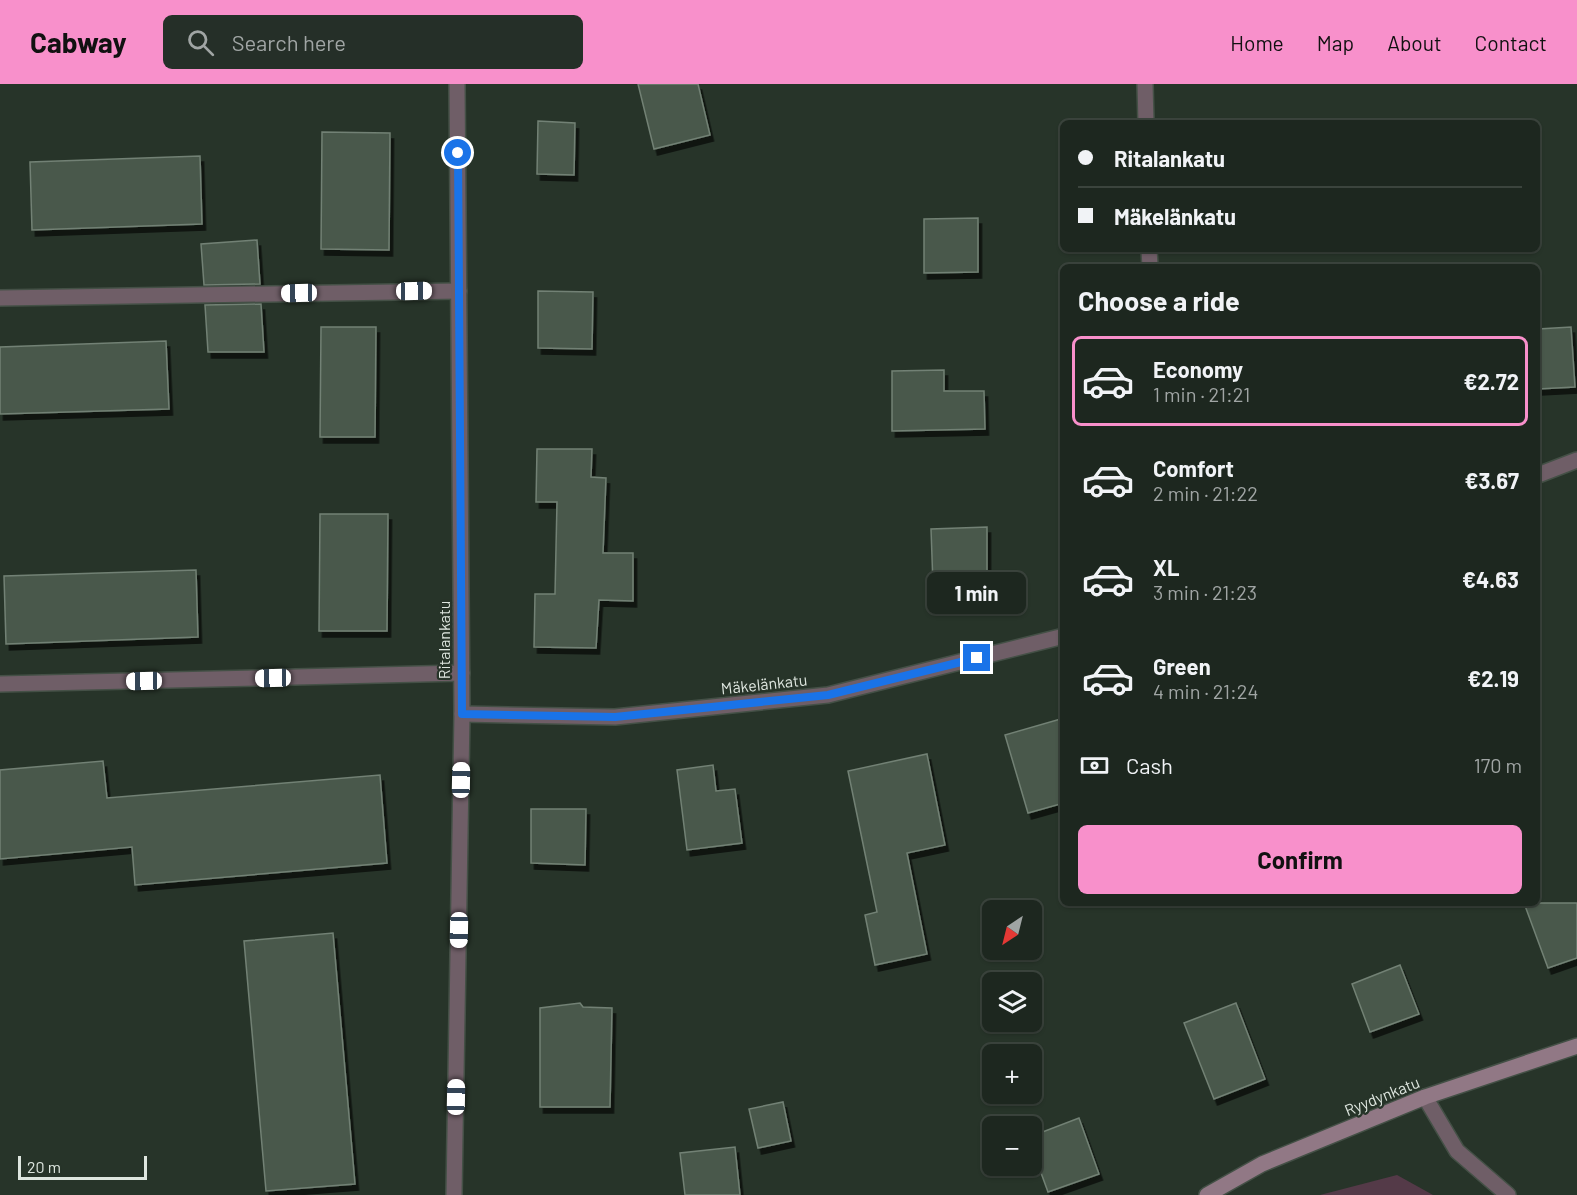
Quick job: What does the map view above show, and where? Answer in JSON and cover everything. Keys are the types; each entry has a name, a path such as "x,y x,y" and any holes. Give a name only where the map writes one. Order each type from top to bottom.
{"street":[{"name":"Ritalankatu","path":"454,1195 462,714 458,84"},
{"path":"1145,84 1146,120"},
{"path":"0,298 459,291"},
{"path":"1540,474 1577,460"},
{"name":"Mäkelänkatu","path":"462,714 615,717 828,695 1060,637"},
{"path":"0,684 462,673"},
{"name":"Ryydynkatu","path":"1208,1195 1262,1164 1425,1097 1577,1046"},
{"path":"1425,1097 1457,1151 1508,1195"}],"shaded area":[{"path":"1397,1175 1433,1195 1320,1195"}],"building":[{"path":"638,84 698,84 710,135 654,149"},
{"path":"538,121 575,123 574,175 537,174"},
{"path":"322,132 390,133 389,250 321,249"},
{"path":"200,156 202,224 32,230 30,162"},
{"path":"978,218 978,272 924,273 924,219"},
{"path":"257,240 260,284 204,285 201,244"},
{"path":"538,291 593,292 592,349 538,348"},
{"path":"261,304 264,352 208,352 205,305"},
{"path":"321,327 376,327 375,437 320,437"},
{"path":"1571,327 1575,387 1540,389 1540,329"},
{"path":"166,341 169,409 0,414 0,347"},
{"path":"944,370 944,391 984,391 985,429 892,431 892,371"},
{"path":"537,449 592,449 591,477 606,478 603,553 633,553 633,601 599,600 596,648 534,647 535,594 555,594 557,502 536,502"},
{"path":"320,514 388,514 387,631 319,631"},
{"path":"987,527 987,584 933,585 931,529"},
{"path":"196,570 198,637 6,644 4,576"},
{"path":"1060,719 1060,804 1028,813 1005,735"},
{"path":"927,754 945,845 907,853 927,954 875,965 865,915 877,912 848,771"},
{"path":"103,761 107,798 380,775 387,863 135,885 132,847 0,859 0,770"},
{"path":"713,765 716,791 735,789 742,843 687,850 677,770"},
{"path":"531,809 586,809 585,865 531,863"},
{"path":"1540,903 1577,903 1577,958 1548,968 1525,906 1540,906"},
{"path":"333,933 355,1184 266,1191 244,941"},
{"path":"1400,965 1419,1014 1370,1032 1352,984"},
{"path":"580,1003 583,1007 612,1008 610,1107 540,1107 540,1008"},
{"path":"1236,1003 1265,1079 1214,1099 1184,1023"},
{"path":"783,1102 791,1141 758,1148 749,1109"},
{"path":"1079,1118 1099,1174 1048,1192 1042,1176 1042,1132"},
{"path":"735,1147 740,1195 685,1195 680,1153"}],"route":[{"path":"458,153 462,714 615,717 828,695 977,658"}]}
